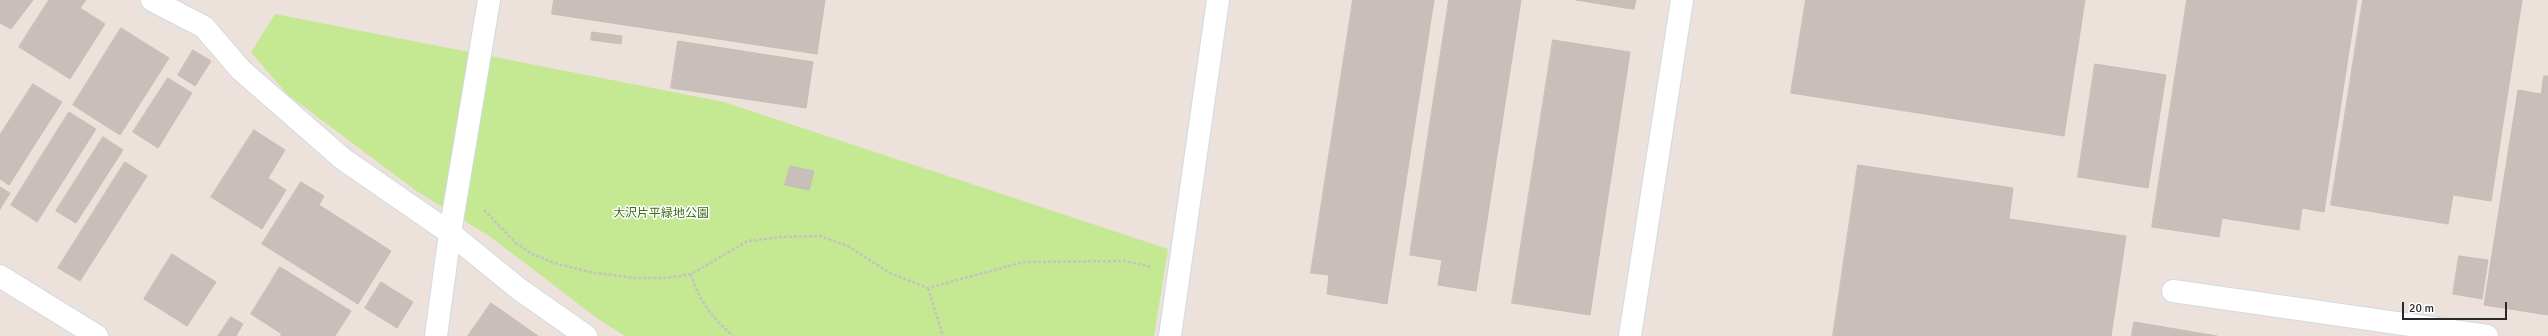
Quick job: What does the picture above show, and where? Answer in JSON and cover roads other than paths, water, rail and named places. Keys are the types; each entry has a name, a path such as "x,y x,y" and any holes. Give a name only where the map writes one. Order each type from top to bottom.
{"street":[{"path":"152,0 204,27 241,70 343,159 450,233 519,289 586,336"},
{"path":"436,336 450,233 489,0"},
{"path":"1170,336 1218,0"},
{"path":"1630,336 1682,0"},
{"path":"0,276 97,336"},
{"path":"2173,291 2487,336"}],"park label":[{"name":"大沢片平緑地公園","path":"661,214"}]}
